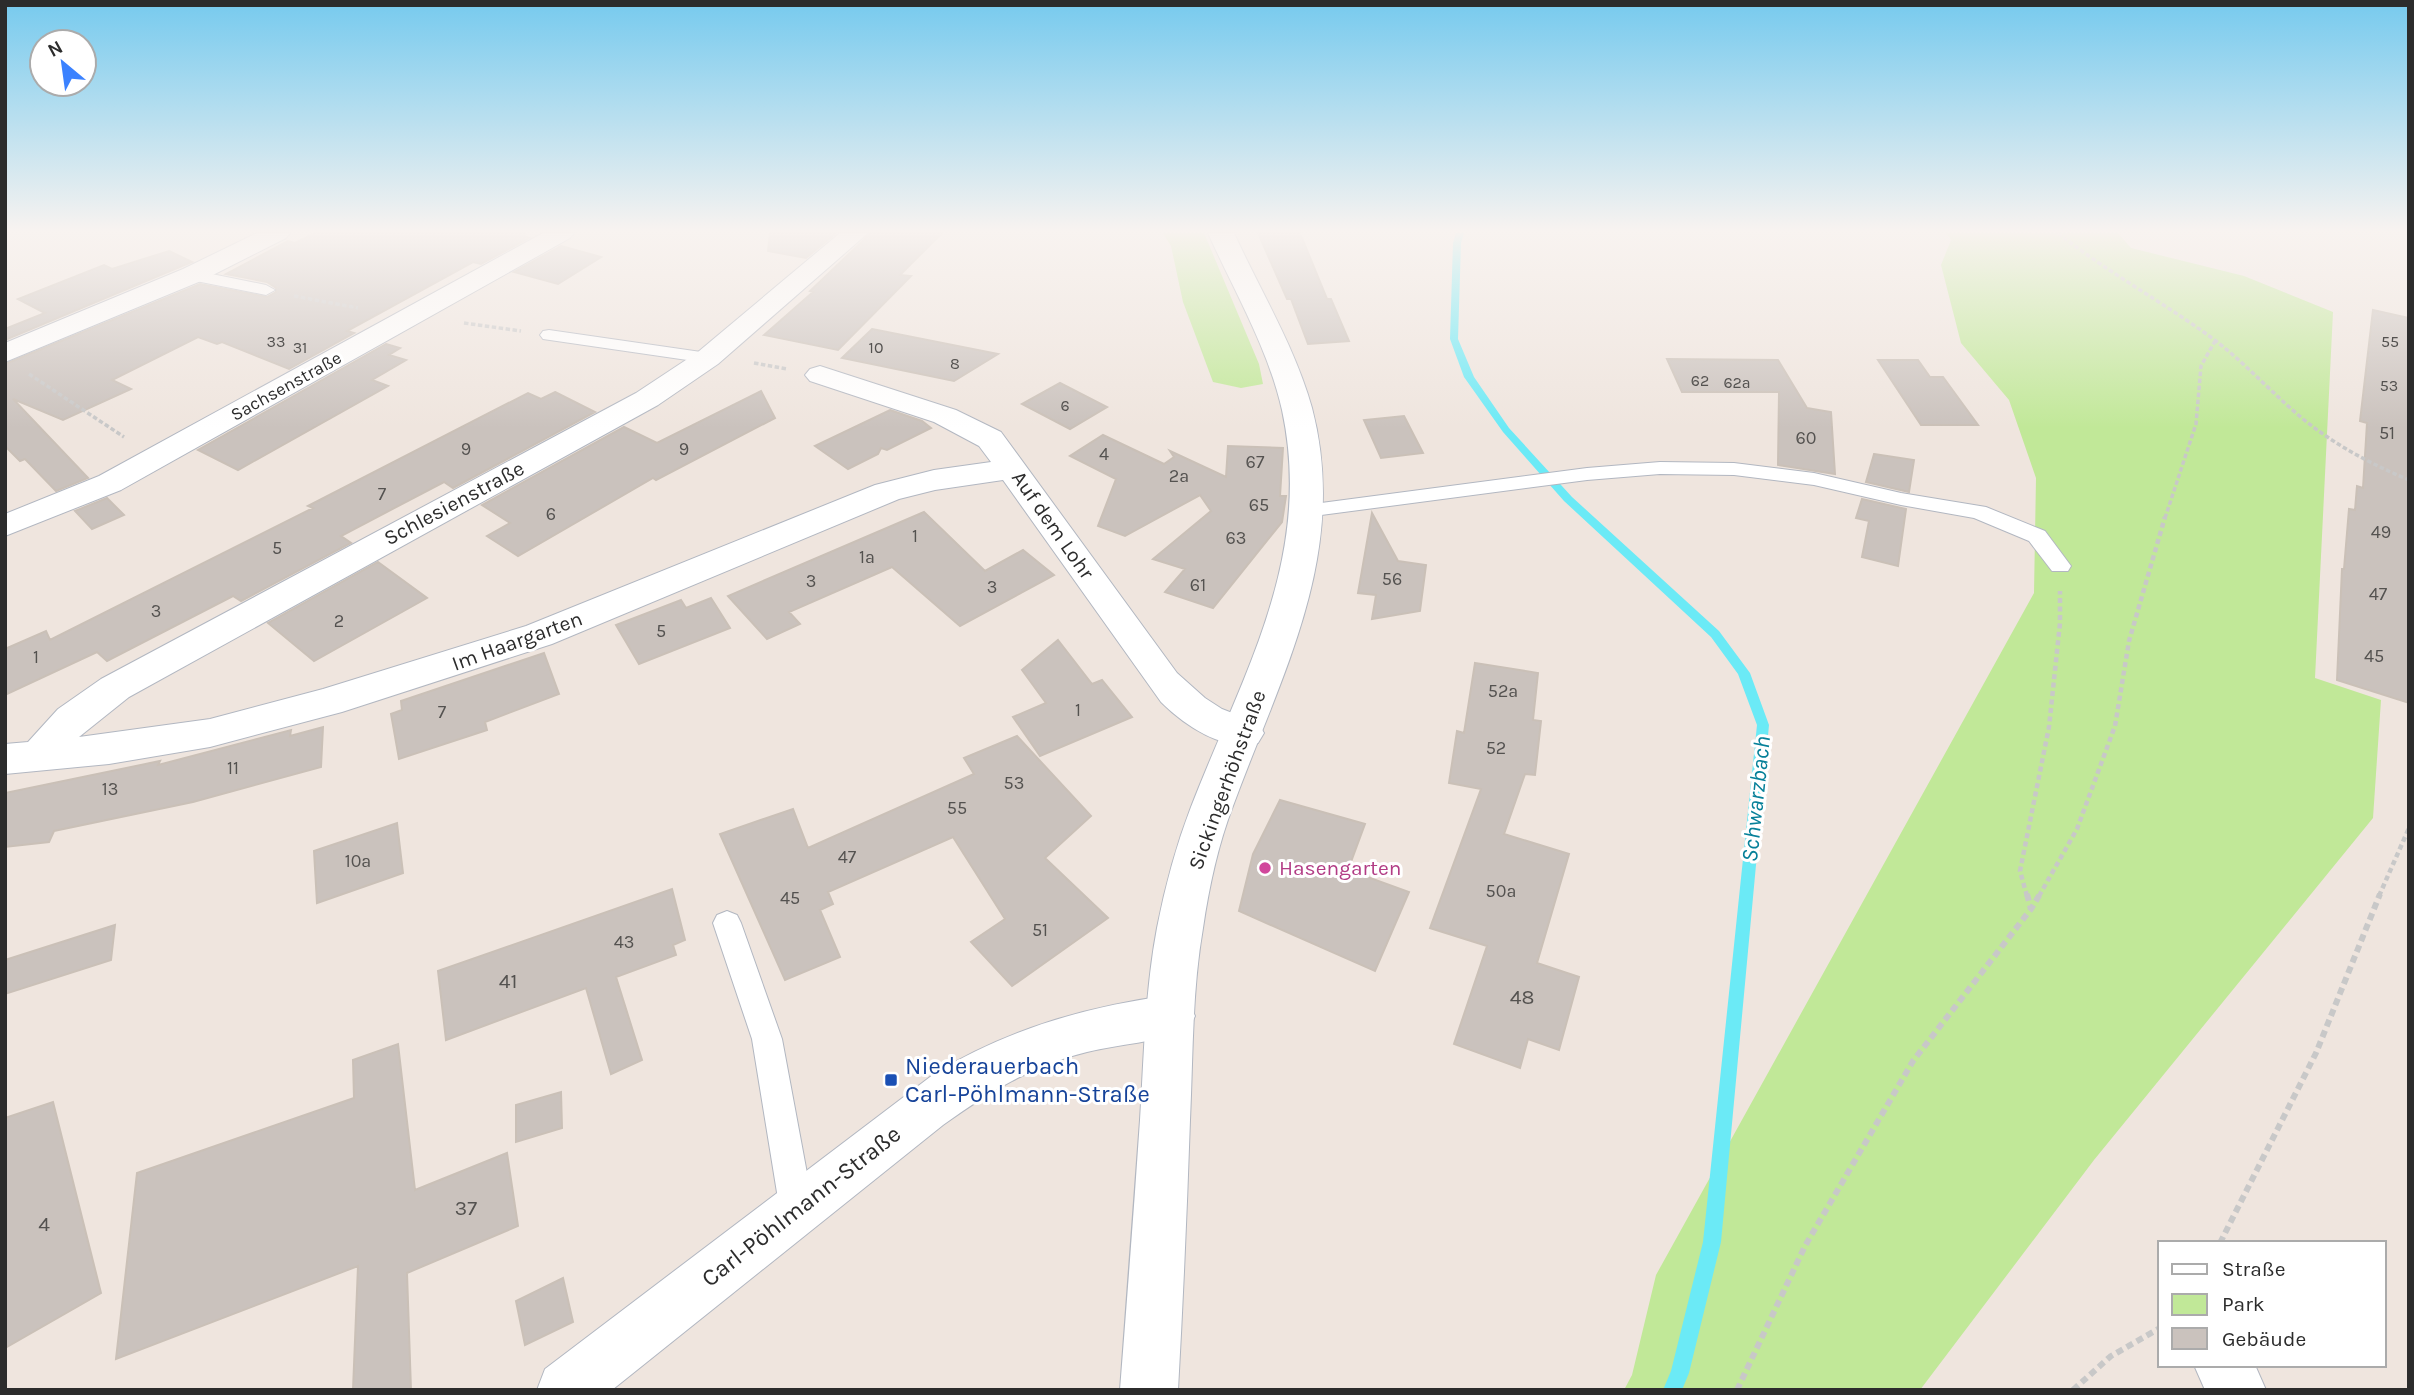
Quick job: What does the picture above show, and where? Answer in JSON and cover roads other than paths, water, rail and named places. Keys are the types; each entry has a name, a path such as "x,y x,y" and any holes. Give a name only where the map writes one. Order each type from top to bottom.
{"street":[{"path":"5,353 137,298"},
{"name":"Sachsenstraße","path":"5,526 110,483 442,298"},
{"name":"Schlesienstraße","path":"41,754 72,719 115,688 647,399 708,358 778,298"},
{"name":"Sickingerhöhstraße","path":"1149,1390 1171,1016 1179,933 1191,873 1212,807 1285,626 1299,579 1306,510 1308,473 1302,431 1292,392 1251,298"},
{"name":"Auf dem Lohr","path":"820,375 920,407 976,430 997,446 1164,682 1189,709 1244,733"},
{"name":"Im Haargarten","path":"5,758 109,750 210,733 328,702 539,635 650,592 812,521 887,492 934,480 1013,469"},
{"name":"Carl-Pöhlmann-Straße","path":"566,1390 891,1136 954,1090 1006,1058 1055,1039 1099,1026 1171,1016"},
{"path":"2224,1367 2237,1390"}],"lane":[{"path":"549,335 708,358"},
{"path":"1306,510 1587,474 1660,468 1734,469 1814,479 1901,499 1979,512 2038,536 2060,566"},
{"path":"727,923 767,1039 797,1211"}],"waterway":[{"name":"Schwarzbach","path":"1455,298 1454,339 1469,377 1506,430 1568,499 1715,634 1744,673 1763,725 1712,1242 1680,1373 1672,1390"}],"place":[{"name":"Hasengarten","path":"1265,868"},
{"name":"Niederauerbach Carl-Pöhlmann-Straße","path":"891,1080"}]}
